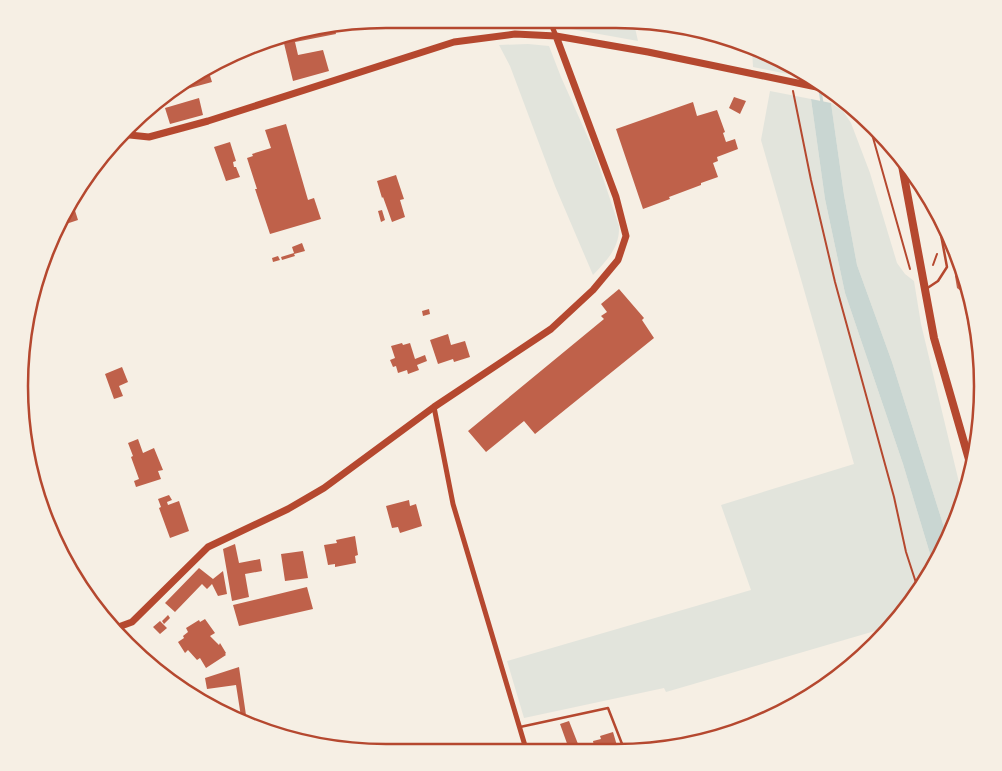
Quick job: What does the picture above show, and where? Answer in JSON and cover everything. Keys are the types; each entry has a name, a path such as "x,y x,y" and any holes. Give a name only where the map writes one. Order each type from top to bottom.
{"main road":[{"path":"903,171 934,338 968,456"}],"street":[{"path":"120,626 132,622 208,547 288,509 324,488 434,407 551,328 593,290 618,260 626,236 616,197 553,28"},
{"path":"129,135 148,137 208,121 454,42 515,34 556,36 657,54 814,87"},
{"path":"434,407 454,504 525,744"}],"lane":[{"path":"925,290 938,281 947,266 941,234"},
{"path":"520,727 608,708 622,744"}],"path":[{"path":"793,94 810,180 835,282 894,497 906,552 916,582"},
{"path":"872,134 910,269"}],"shaded area":[{"path":"566,28 635,28 638,41"},
{"path":"528,44 549,46 594,151 619,226 619,234 612,253 593,275 555,186 510,66 499,45"},
{"path":"752,54 798,76 753,67"},
{"path":"770,91 811,99 825,199 845,293 903,464 931,557 901,603 879,630 666,692 664,688 524,718 507,661 751,590 721,505 854,464 761,140"},
{"path":"811,99 831,103 844,195 857,265 892,362 944,529 931,557 903,464 845,293 825,199"},
{"path":"831,103 843,111 851,123 870,173 897,263 905,274 914,281 921,324 960,486 944,529 892,362 857,265 844,195"}],"building":[{"path":"335,31 336,34 295,42 298,55 323,50 329,71 293,81 284,42 316,34"},
{"path":"209,73 212,82 185,89"},
{"path":"734,97 746,101 740,114 729,108"},
{"path":"199,98 203,115 170,124 165,108"},
{"path":"693,102 697,116 717,110 725,132 723,133 726,142 735,139 738,149 717,157 718,161 713,163 718,177 643,209 616,129"},
{"path":"286,124 308,200 314,198 321,219 270,234 247,158 253,156 252,154 271,148 265,130"},
{"path":"230,142 236,161 233,162 234,167 236,167 240,177 226,181 214,147"},
{"path":"396,175 404,199 400,200 405,217 392,222 377,181"},
{"path":"74,208 78,220 65,224"},
{"path":"382,210 385,220 381,222 378,211"},
{"path":"302,243 305,251 282,260 281,257 294,253 292,247"},
{"path":"278,256 280,260 273,262 272,258"},
{"path":"957,272 961,291 957,288 955,276"},
{"path":"619,289 644,318 642,320 654,338 535,434 524,421 486,452 468,431 604,319 601,316 607,312 601,304"},
{"path":"963,299 968,316 972,345"},
{"path":"429,309 430,314 423,316 422,311"},
{"path":"448,334 451,345 465,341 470,357 454,362 453,359 438,364 430,340"},
{"path":"402,343 403,345 410,343 415,359 425,355 427,361 417,365 419,370 408,374 407,370 398,373 396,366 393,367 390,360 395,358 391,346"},
{"path":"122,367 128,382 119,386 123,396 114,399 105,374"},
{"path":"138,439 143,453 154,448 163,470 158,471 161,479 136,487 134,481 139,479 128,443"},
{"path":"169,495 172,500 167,502 168,505 179,501 189,531 170,538 159,508 161,507 158,499"},
{"path":"409,500 410,506 416,504 422,526 400,533 398,527 392,528 386,506"},
{"path":"355,536 358,555 355,556 356,563 335,567 335,564 328,565 324,545 337,543 336,540"},
{"path":"235,544 239,563 260,559 262,571 245,574 249,597 232,601 223,549"},
{"path":"303,551 308,578 285,581 281,554"},
{"path":"199,568 213,579 223,571 227,594 218,596 212,584 207,589 202,584 175,612 165,603"},
{"path":"307,587 313,609 239,626 233,605"},
{"path":"168,615 170,618 164,624 162,621"},
{"path":"205,619 215,633 210,636 219,645 220,643 226,653 226,655 206,668 200,658 197,660 188,650 185,653 178,642 188,632 186,628 199,620 200,622"},
{"path":"160,621 167,628 160,634 153,627"},
{"path":"239,667 246,715 240,713 236,685 207,689 205,678"},
{"path":"569,721 578,744 567,744 560,724"},
{"path":"613,732 617,744 594,744 593,741 601,739 600,736"}],"waterway":[{"path":"820,92 822,103"}]}
